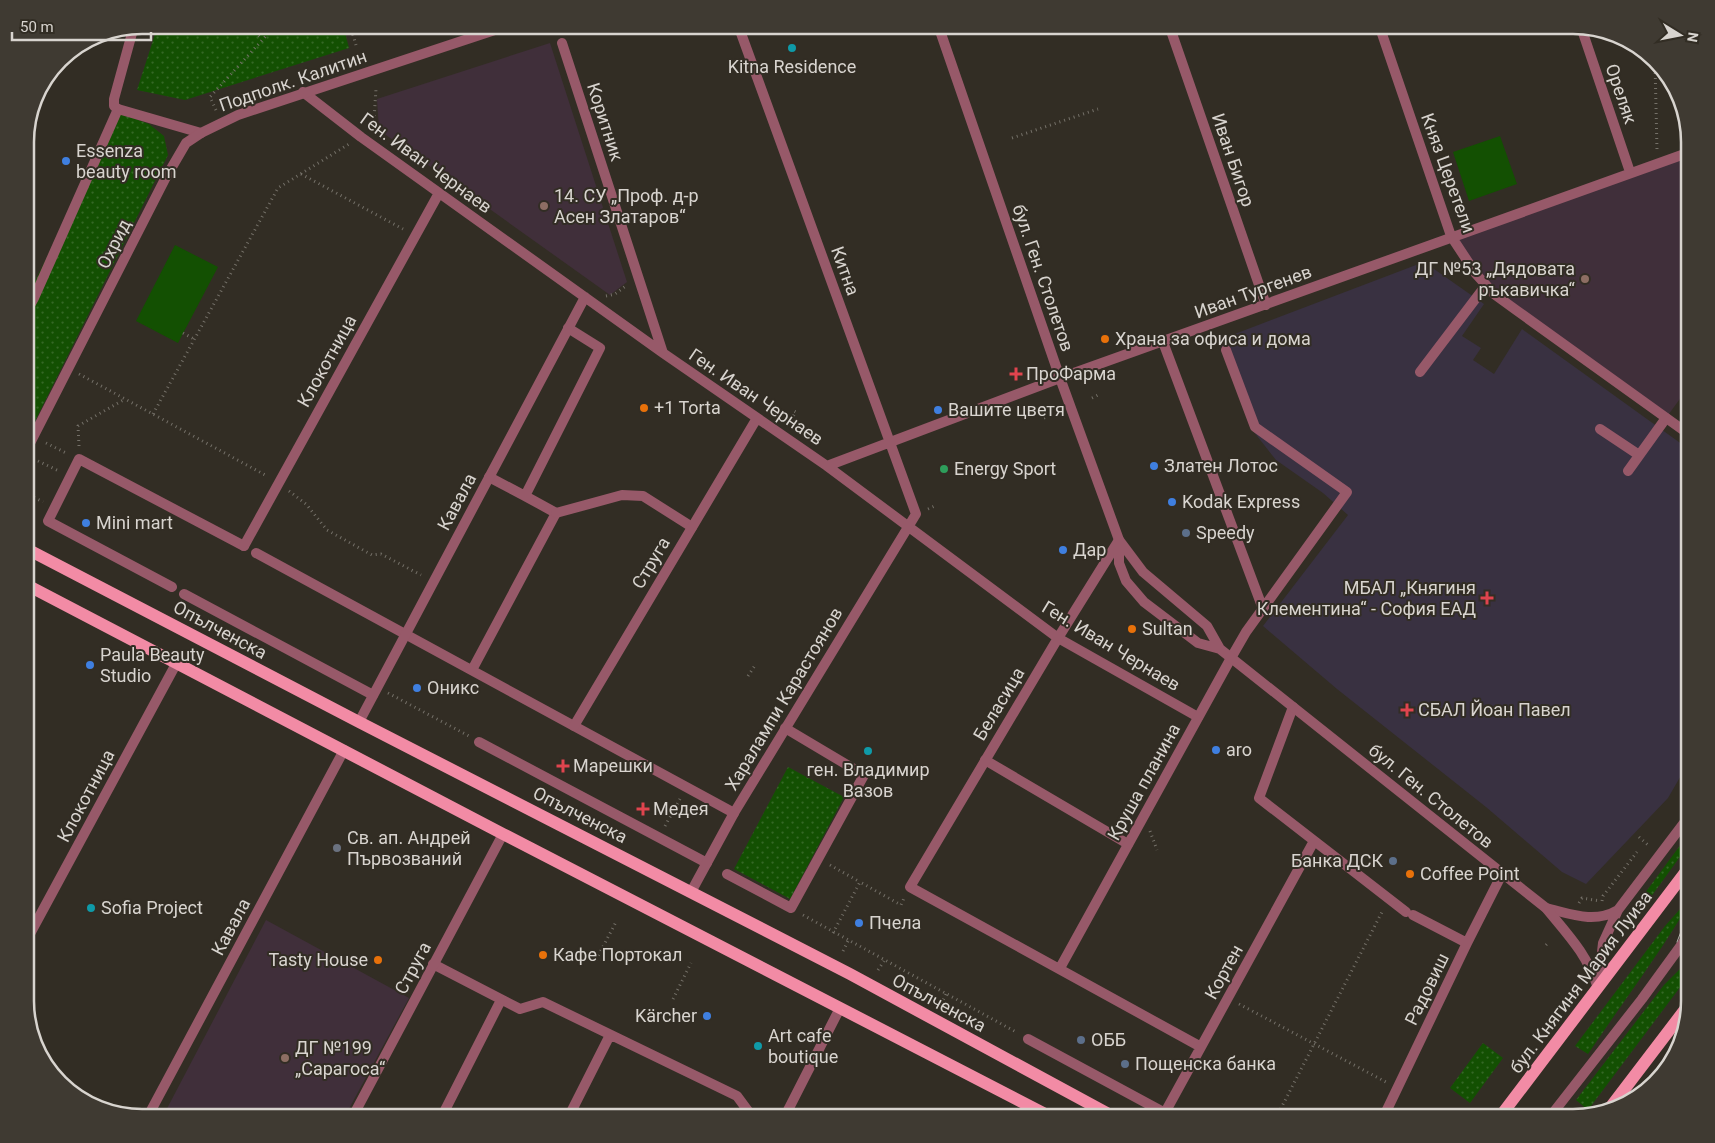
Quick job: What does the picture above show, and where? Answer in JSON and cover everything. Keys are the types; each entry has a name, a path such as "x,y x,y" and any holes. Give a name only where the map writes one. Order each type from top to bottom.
{"main road":[{"name":"Опълченска","path":"34,553 850,974 1099,1109"},
{"path":"34,589 1035,1109"},
{"name":"бул. Княгиня Мария Луиза","path":"1506,1109 1681,878"},
{"path":"1616,1101 1680,1016"}],"street":[{"path":"131,34 114,106 118,109 201,133"},
{"name":"Подполк. Калитин","path":"201,133 220,122 303,92 482,34"},
{"name":"Китна","path":"741,34 916,514 908,526"},
{"name":"бул. Ген. Столетов","path":"941,34 1060,378 1119,540 1143,572 1207,626 1220,649 1546,908 1580,949 1591,969 1598,988"},
{"name":"Иван Бигор","path":"1172,34 1266,305"},
{"name":"Княз Церетели","path":"1381,34 1451,236 1476,274 1494,294 1681,428"},
{"name":"Ореляк","path":"1584,35 1630,172"},
{"name":"Коритник","path":"562,43 663,354"},
{"name":"Ген. Иван Чернаев","path":"303,92 361,137 663,354 827,466 1058,638 1198,717"},
{"path":"34,298 118,109"},
{"name":"Охрид","path":"34,435 164,179 186,143 201,133"},
{"name":"Иван Тургенев","path":"827,466 1060,378 1266,305 1451,236 1681,155"},
{"name":"Клокотница","path":"80,459 244,546 439,192"},
{"path":"1420,372 1486,285"},
{"name":"Кавала","path":"359,722 585,297"},
{"path":"525,496 600,348 568,328"},
{"path":"1163,342 1262,609"},
{"name":"Круша планина","path":"1060,968 1246,632 1347,492 1255,427 1226,350"},
{"name":"Струга","path":"574,726 756,418"},
{"path":"1628,471 1666,418"},
{"path":"1600,429 1639,455"},
{"path":"80,459 48,521 172,588"},
{"path":"489,477 556,512 622,495 643,496 692,527"},
{"path":"472,670 556,512"},
{"name":"Харалампи Карастоянов","path":"691,892 734,813 908,526"},
{"name":"бул. Ген. Столетов","path":"1119,540 1119,563 1126,581 1144,602 1198,643 1220,649"},
{"name":"Беласица","path":"910,887 1058,638 1119,540"},
{"path":"256,553 734,813"},
{"path":"184,594 375,691"},
{"name":"Клокотница","path":"34,926 176,664"},
{"path":"1293,707 1259,798 1409,913 1467,943"},
{"path":"727,874 791,908 864,775 785,728"},
{"path":"479,742 707,863"},
{"name":"Кавала","path":"152,1109 344,750"},
{"path":"985,760 1128,844"},
{"path":"1598,988 1603,943 1618,910 1681,827"},
{"name":"Струга","path":"357,1109 503,834"},
{"name":"Кортен","path":"1167,1109 1314,841"},
{"name":"Радовиш","path":"1387,1109 1502,874"},
{"path":"910,887 1201,1047"},
{"path":"1546,908 1592,918 1608,916 1618,910"},
{"path":"1556,1109 1681,945"},
{"path":"433,964 520,1009 543,1002 737,1096 747,1109"},
{"path":"446,1109 502,1000"},
{"path":"789,1109 840,1008"},
{"path":"573,1109 610,1035"},
{"path":"1028,1039 1153,1109"}],"path":[{"path":"257,34 262,39"},
{"path":"220,122 210,97 267,34"},
{"path":"352,34 356,45"},
{"path":"1655,71 1658,163"},
{"path":"376,90 375,129 379,135"},
{"path":"1012,138 1098,109"},
{"path":"152,414 278,188 361,137"},
{"path":"301,174 415,235"},
{"path":"598,290 606,296 615,294 627,285 629,277"},
{"path":"183,333 194,339"},
{"path":"68,368 279,483 306,504 327,530 372,555 381,554 433,582"},
{"path":"1092,398 1098,396"},
{"path":"46,443 80,459 78,426 125,399"},
{"path":"1044,418 1049,416"},
{"path":"38,461 71,477"},
{"path":"34,497 55,507"},
{"path":"748,676 756,664"},
{"path":"375,691 479,742"},
{"path":"659,838 687,787"},
{"path":"1639,837 1648,845 1653,839"},
{"path":"1582,898 1602,901 1602,896 1637,852"},
{"path":"846,874 900,905 910,887"},
{"path":"833,933 860,882"},
{"path":"1281,1109 1389,898"},
{"path":"791,908 833,933 1028,1039"},
{"path":"596,960 616,922"},
{"path":"843,951 848,941"},
{"path":"878,970 884,960"},
{"path":"673,999 691,963"},
{"path":"941,1004 946,994"},
{"path":"1228,998 1313,1045 1397,1088"}],"shaded area":[{"name":"14. СУ „Проф. д-р Асен Златаров“","path":"550,43 627,282 610,295 379,130 377,99"},
{"name":"ДГ №53 „Дядовата ръкавичка“","path":"1681,155 1681,397 1666,418 1494,294 1451,236"},
{"name":"МБАЛ „Княгиня Клементина“ - София ЕАД","path":"1424,262 1484,304 1462,336 1481,348 1473,360 1494,374 1522,329 1681,444 1681,776 1668,798 1586,884 1562,872 1486,807 1337,689 1263,626 1348,515 1323,493 1276,460 1250,427 1219,340"},
{"name":"ДГ №199 „Сарагоса“","path":"266,920 409,998 349,1109 167,1109"}],"green space":[{"path":"155,34 345,34 349,48 185,100 137,90"},
{"path":"119,113 149,124 164,136 168,155 34,423 34,283"},
{"path":"1500,136 1517,184 1469,201 1453,152"},
{"path":"175,245 218,267 178,343 136,321"},
{"path":"788,767 844,797 790,899 734,869"},
{"path":"1681,844 1681,855 1632,923 1624,929 1622,924"},
{"path":"1681,908 1681,917 1666,941 1588,1054 1575,1046 1665,926"},
{"path":"1681,968 1681,986 1590,1108 1586,1108 1576,1100 1664,985"},
{"path":"1483,1043 1503,1058 1470,1103 1450,1088"}],"tram line":[{"path":"1677,942 1681,932"}],"place":[{"name":"Kitna Residence","path":"792,48"},
{"name":"Essenza beauty room","path":"66,161"},
{"name":"14. СУ „Проф. д-р Асен Златаров“","path":"544,206"},
{"name":"ДГ №53 „Дядовата ръкавичка“","path":"1585,279"},
{"name":"Храна за офиса и дома","path":"1105,339"},
{"name":"ПроФарма","path":"1016,374"},
{"name":"+1 Torta","path":"644,408"},
{"name":"Вашите цветя","path":"938,410"},
{"name":"Златен Лотос","path":"1154,466"},
{"name":"Energy Sport","path":"944,469"},
{"name":"Kodak Express","path":"1172,502"},
{"name":"Mini mart","path":"86,523"},
{"name":"Speedy","path":"1186,533"},
{"name":"Дар","path":"1063,550"},
{"name":"МБАЛ „Княгиня Клементина“ - София ЕАД","path":"1487,598"},
{"name":"Sultan","path":"1132,629"},
{"name":"Paula Beauty Studio","path":"90,665"},
{"name":"Оникс","path":"417,688"},
{"name":"СБАЛ Йоан Павел","path":"1407,710"},
{"name":"aro","path":"1216,750"},
{"name":"ген. Владимир Вазов","path":"868,751"},
{"name":"Марешки","path":"563,766"},
{"name":"Медея","path":"643,809"},
{"name":"Св. ап. Андрей Първозваний","path":"337,848"},
{"name":"Банка ДСК","path":"1393,861"},
{"name":"Coffee Point","path":"1410,874"},
{"name":"Sofia Project","path":"91,908"},
{"name":"Пчела","path":"859,923"},
{"name":"Кафе Портокал","path":"543,955"},
{"name":"Tasty House","path":"378,960"},
{"name":"Kärcher","path":"707,1016"},
{"name":"ОББ","path":"1081,1040"},
{"name":"Art cafe boutique","path":"758,1046"},
{"name":"ДГ №199 „Сарагоса“","path":"285,1058"},
{"name":"Пощенска банка","path":"1125,1064"}]}
